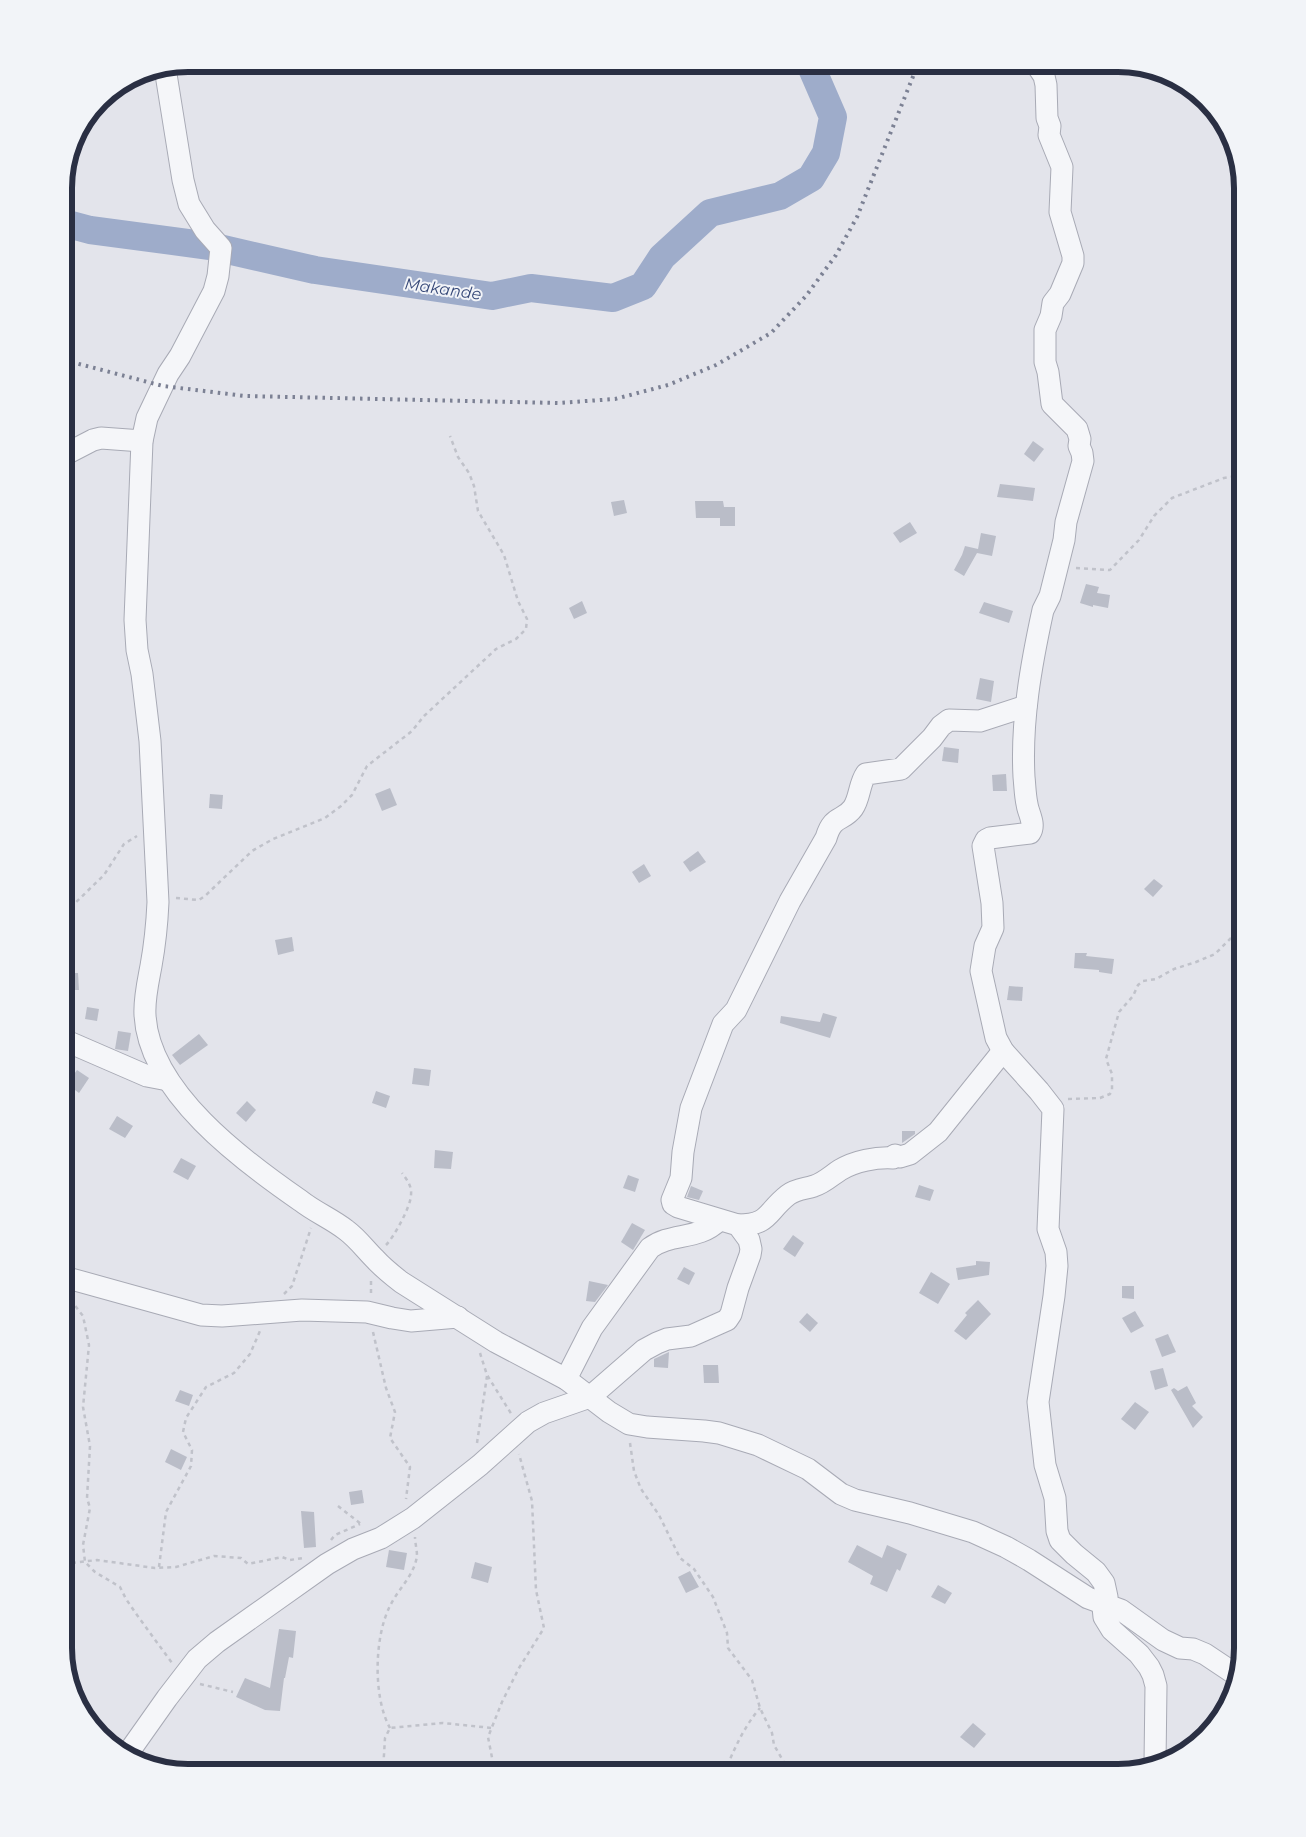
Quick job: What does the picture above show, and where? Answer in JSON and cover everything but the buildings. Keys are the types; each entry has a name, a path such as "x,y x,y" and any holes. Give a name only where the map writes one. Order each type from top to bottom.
{"street":[{"path":"1042,73 1046,85 1047,118 1050,126 1049,136 1062,167 1060,212 1073,256 1073,264 1060,294 1053,303 1046,330 1046,362 1052,404 1078,429 1079,446 1083,462 1038,635 1026,706 1024,776 1026,804 1032,822 1032,830 1030,833 1015,836 990,838 984,844 992,928 985,946 981,972 996,1038 1003,1051 1053,1109 1048,1229 1056,1252 1057,1266 1038,1402 1042,1449 1048,1479 1055,1498 1057,1531 1060,1540 1096,1572 1104,1583 1106,1596 1103,1614 1108,1624 1139,1654 1153,1675 1156,1686 1155,1758"},
{"path":"166,75 183,180 189,204 205,230 222,248 214,291 180,356 168,374 147,418 142,441 135,620 137,650 142,674 150,741 158,902 157,925 145,1015 150,1043 168,1080 206,1125 235,1153 317,1212 345,1229 362,1244 386,1271 400,1282 496,1342 566,1380 609,1412 629,1424 719,1433 758,1445 808,1469 841,1494 854,1500 910,1513 973,1532 1006,1547 1088,1598 1121,1610 1164,1640 1180,1648 1193,1649 1205,1654 1231,1672"},
{"path":"73,450 101,438 142,441"},
{"path":"131,1749 197,1659 216,1642 279,1597 353,1549 381,1538 406,1522 480,1465 528,1422 544,1413 590,1397 644,1350 657,1342 691,1336 727,1320 731,1314 751,1249 749,1240 728,1223 673,1204 672,1200 681,1178 683,1152 691,1108 723,1024 736,1010 750,984 790,901 826,838 829,827 852,809 866,774 901,769 945,723 953,720 980,721 1026,706"},
{"path":"72,1044 146,1076 168,1080"},
{"path":"566,1380 592,1328 650,1248 675,1238 702,1233 712,1227 728,1223 758,1224 789,1194 797,1189 815,1186 840,1170 852,1165 883,1157 893,1158 896,1155 900,1157 910,1154 938,1132 1003,1051"},
{"path":"72,1279 201,1315 222,1316 302,1310 366,1312 411,1321 458,1317"}],"path":[{"path":"158,902 174,898 198,900 206,895 252,851 273,839 325,818 352,795 367,766 412,731 424,716 496,648 516,639 526,629 527,619 518,601 504,555 478,511 474,486 469,473 458,457 450,436"},
{"path":"1057,566 1110,570 1139,540 1154,516 1172,498 1224,478 1234,476"},
{"path":"73,906 104,875 124,844 154,826"},
{"path":"1053,1109 1064,1099 1100,1098 1110,1094 1112,1090 1112,1074 1106,1059 1119,1012 1133,996 1138,985 1143,981 1156,979 1174,969 1215,954 1234,935"},
{"path":"159,1567 166,1512 191,1466 192,1450 183,1432 186,1418 206,1387 234,1373 250,1354 268,1312 292,1286 317,1212"},
{"path":"72,1299 83,1316 89,1345 84,1407 90,1446 87,1498 90,1508 84,1545 86,1562 95,1572 120,1587 126,1599 182,1678 233,1692"},
{"path":"366,1312 386,1388 395,1412 390,1438 410,1467 405,1505 406,1522 415,1536 416,1556 409,1578 390,1606 380,1632 377,1666 383,1717 390,1728"},
{"path":"478,1347 487,1375 520,1426 513,1434 532,1501 536,1590 544,1628 519,1668 502,1702 488,1737 494,1764"},
{"path":"480,1465 477,1441 487,1375"},
{"path":"629,1424 631,1458 634,1471 642,1489 660,1515 680,1558 694,1569 713,1597 727,1633 728,1648 752,1680 760,1708 772,1733 774,1745 785,1764"},
{"path":"338,1506 381,1538"},
{"path":"330,1541 335,1535 360,1524"},
{"path":"72,1563 97,1560 159,1567 176,1567 214,1556 241,1558 248,1564 282,1557 290,1560 306,1558"},
{"path":"728,1764 750,1719 760,1708"},
{"path":"390,1728 443,1722 492,1728"},
{"path":"383,1764 385,1738 390,1728"}],"waterway":[{"name":"Makande","path":"73,225 90,230 210,246 315,270 492,296 531,288 613,298 643,286 662,257 710,213 780,196 811,178 826,153 833,117 814,73"}],"railway":[{"path":"73,362 163,386 245,396 558,403 615,399 668,385 716,365 771,333 806,296 836,255 857,217 915,73"}]}
